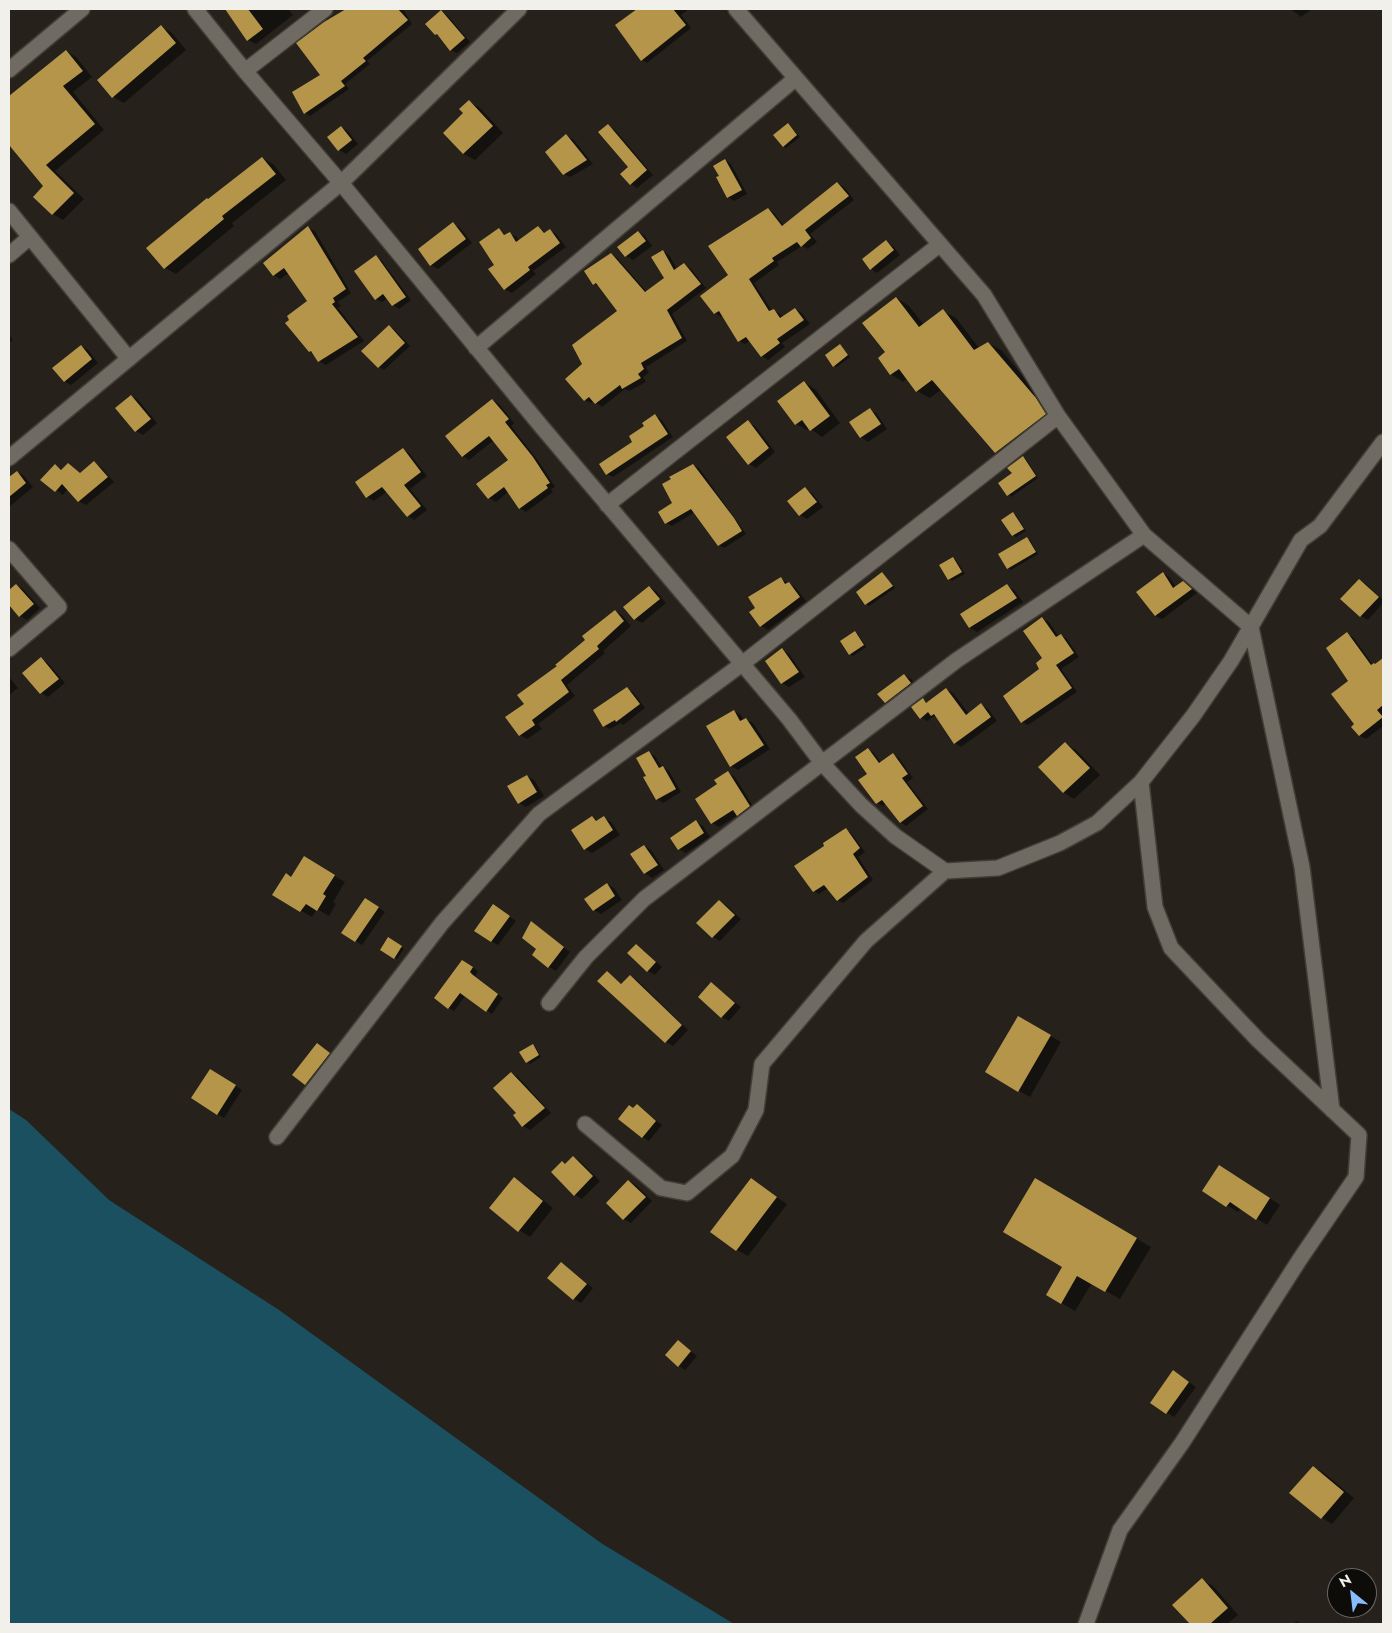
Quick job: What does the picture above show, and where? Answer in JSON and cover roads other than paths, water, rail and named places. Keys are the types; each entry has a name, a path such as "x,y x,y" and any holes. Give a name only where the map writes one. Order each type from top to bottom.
{"street":[{"path":"9,70 82,9"},
{"path":"195,9 245,71 342,183 607,505 789,719 822,763 861,805 896,836 945,871"},
{"path":"245,71 325,9"},
{"path":"9,458 342,183 519,9"},
{"path":"736,9 984,295 1058,416 1144,536 1251,627 1302,867 1332,1110"},
{"path":"476,348 796,78"},
{"path":"9,211 129,359"},
{"path":"9,255 30,237"},
{"path":"607,505 939,244"},
{"path":"277,1137 442,923 539,814 742,664 1058,416"},
{"path":"585,1124 661,1188 687,1193 732,1156 756,1110 762,1064 866,941 945,871 998,868 1060,843 1097,823 1141,782 1193,716 1231,661 1300,540 1320,526 1383,442"},
{"path":"549,1003 586,957 644,899 958,660 1144,536"},
{"path":"9,549 60,607 9,649"},
{"path":"1086,1624 1120,1530 1182,1443 1300,1259 1356,1177 1359,1135 1258,1040 1171,948 1155,907 1141,782"}],"water":[{"path":"9,1109 26,1120 109,1200 279,1310 601,1543 734,1624 9,1624"}]}
